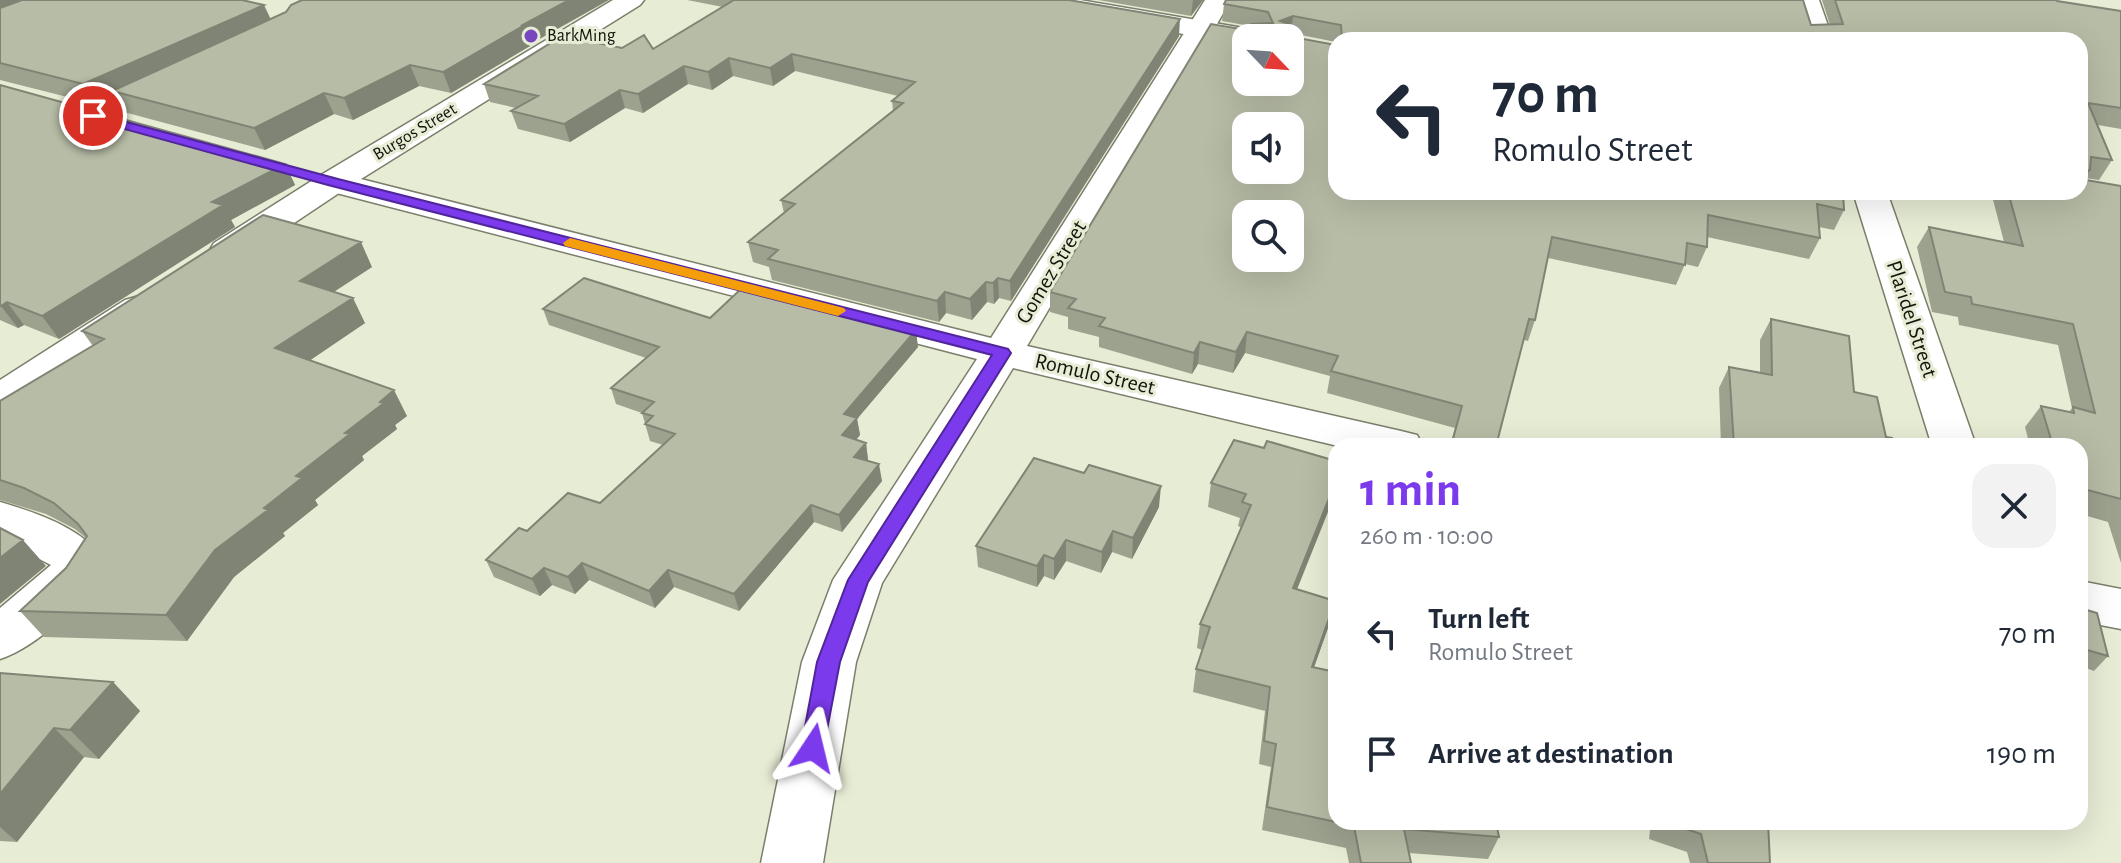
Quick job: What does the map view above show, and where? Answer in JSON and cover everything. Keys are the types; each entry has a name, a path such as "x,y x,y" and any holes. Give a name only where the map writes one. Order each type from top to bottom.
{"street":[{"name":"Burgos Street","path":"0,399 333,182 631,0"},
{"path":"1035,0 1232,34"},
{"name":"Gomez Street","path":"792,863 829,662 858,580 1002,353 1218,0"},
{"path":"1806,0 1816,32"},
{"path":"80,113 138,129"},
{"name":"Romulo Street","path":"288,170 1002,353 1367,438"},
{"name":"Plaridel Street","path":"1873,200 1951,438"},
{"path":"0,519 63,548 81,564 58,591 0,638"},
{"path":"2088,603 2121,609"}],"lane":[{"path":"80,113 176,77"}],"building":[{"path":"22,0 242,0 264,5 83,84 0,63 0,8"},
{"path":"302,0 569,0 443,72 410,65 344,98 324,93 254,128 112,91 286,12 291,5"},
{"path":"734,0 1069,0 1180,19 1010,281 998,278 993,283 986,282 970,299 945,292 937,301 768,259 778,250 748,242 795,204 781,200 903,103 892,101 915,82 792,54 770,68 729,58 708,72 684,66 638,94 620,90 564,124 511,111 538,96 484,84 562,36 622,48 644,35 653,49"},
{"path":"1226,0 1803,0 1811,25 1843,24 1835,0 2056,0 2121,11 2121,108 2088,103 2088,32 1341,32 1341,25 1293,16 1280,21 1289,24 1251,24 1273,23 1268,12 1224,4"},
{"path":"1211,24 1232,28 1232,96 1304,96 1304,39 1328,44 1328,200 1843,200 1844,210 1817,204 1820,238 1708,215 1707,247 1687,243 1685,265 1552,237 1535,320 1529,319 1498,438 1453,438 1462,406 1331,371 1338,356 1247,332 1236,352 1200,342 1194,353 1099,326 1105,318 1068,308 1076,299 1050,292"},
{"path":"0,85 285,164 212,202 223,205 42,316 7,302 1,306"},
{"path":"2088,103 2112,160 2091,157 2088,170"},
{"path":"2088,180 2121,186 2121,499 2088,490 2088,438 2051,438 2041,406 2074,413 2073,407 2095,413 2073,324 1972,304 1971,297 1945,292 1929,227 2023,246 2010,200 2088,200"},
{"path":"263,215 361,242 300,281 353,298 275,348 394,390 380,402 384,403 345,433 350,434 296,476 302,478 264,508 268,510 215,550 166,615 20,611 66,568 87,536 54,503 0,480 0,401 104,339 82,331"},
{"path":"584,278 710,318 744,286 916,330 844,414 857,418 842,435 866,443 854,457 879,464 839,515 811,505 734,594 668,570 649,591 582,563 568,577 544,568 532,579 486,560 519,528 527,531 568,493 600,503 675,434 645,424 653,416 642,413 654,402 611,388 659,347 543,309"},
{"path":"1771,319 1849,336 1854,392 1877,397 1886,437 1892,438 1733,438 1729,367 1772,375"},
{"path":"1234,440 1264,448 1267,441 1328,459 1328,501 1293,588 1328,599 1328,621 1312,667 1328,670 1328,820 1267,807 1276,744 1264,741 1270,687 1196,669 1210,627 1200,624 1251,505 1242,502 1246,494 1211,483"},
{"path":"1034,458 1084,473 1089,465 1161,486 1133,538 1113,531 1102,552 1066,540 1054,559 1044,555 1037,566 976,546"},
{"path":"0,528 23,540 0,558"},
{"path":"2088,610 2097,613 2108,656 2088,650"},
{"path":"0,673 113,682 70,730 54,728 0,794"},
{"path":"1355,830 1404,830 1411,863 1361,863"},
{"path":"1416,830 1498,830 1499,837"},
{"path":"1689,830 1768,830 1770,863 1708,863 1701,834"}],"slow traffic":[{"path":"570,243 838,311"}],"place":[{"name":"BarkMing","path":"531,36"}],"route":[{"path":"93,116 333,182 1002,353 858,580 829,662 813,748"}]}
